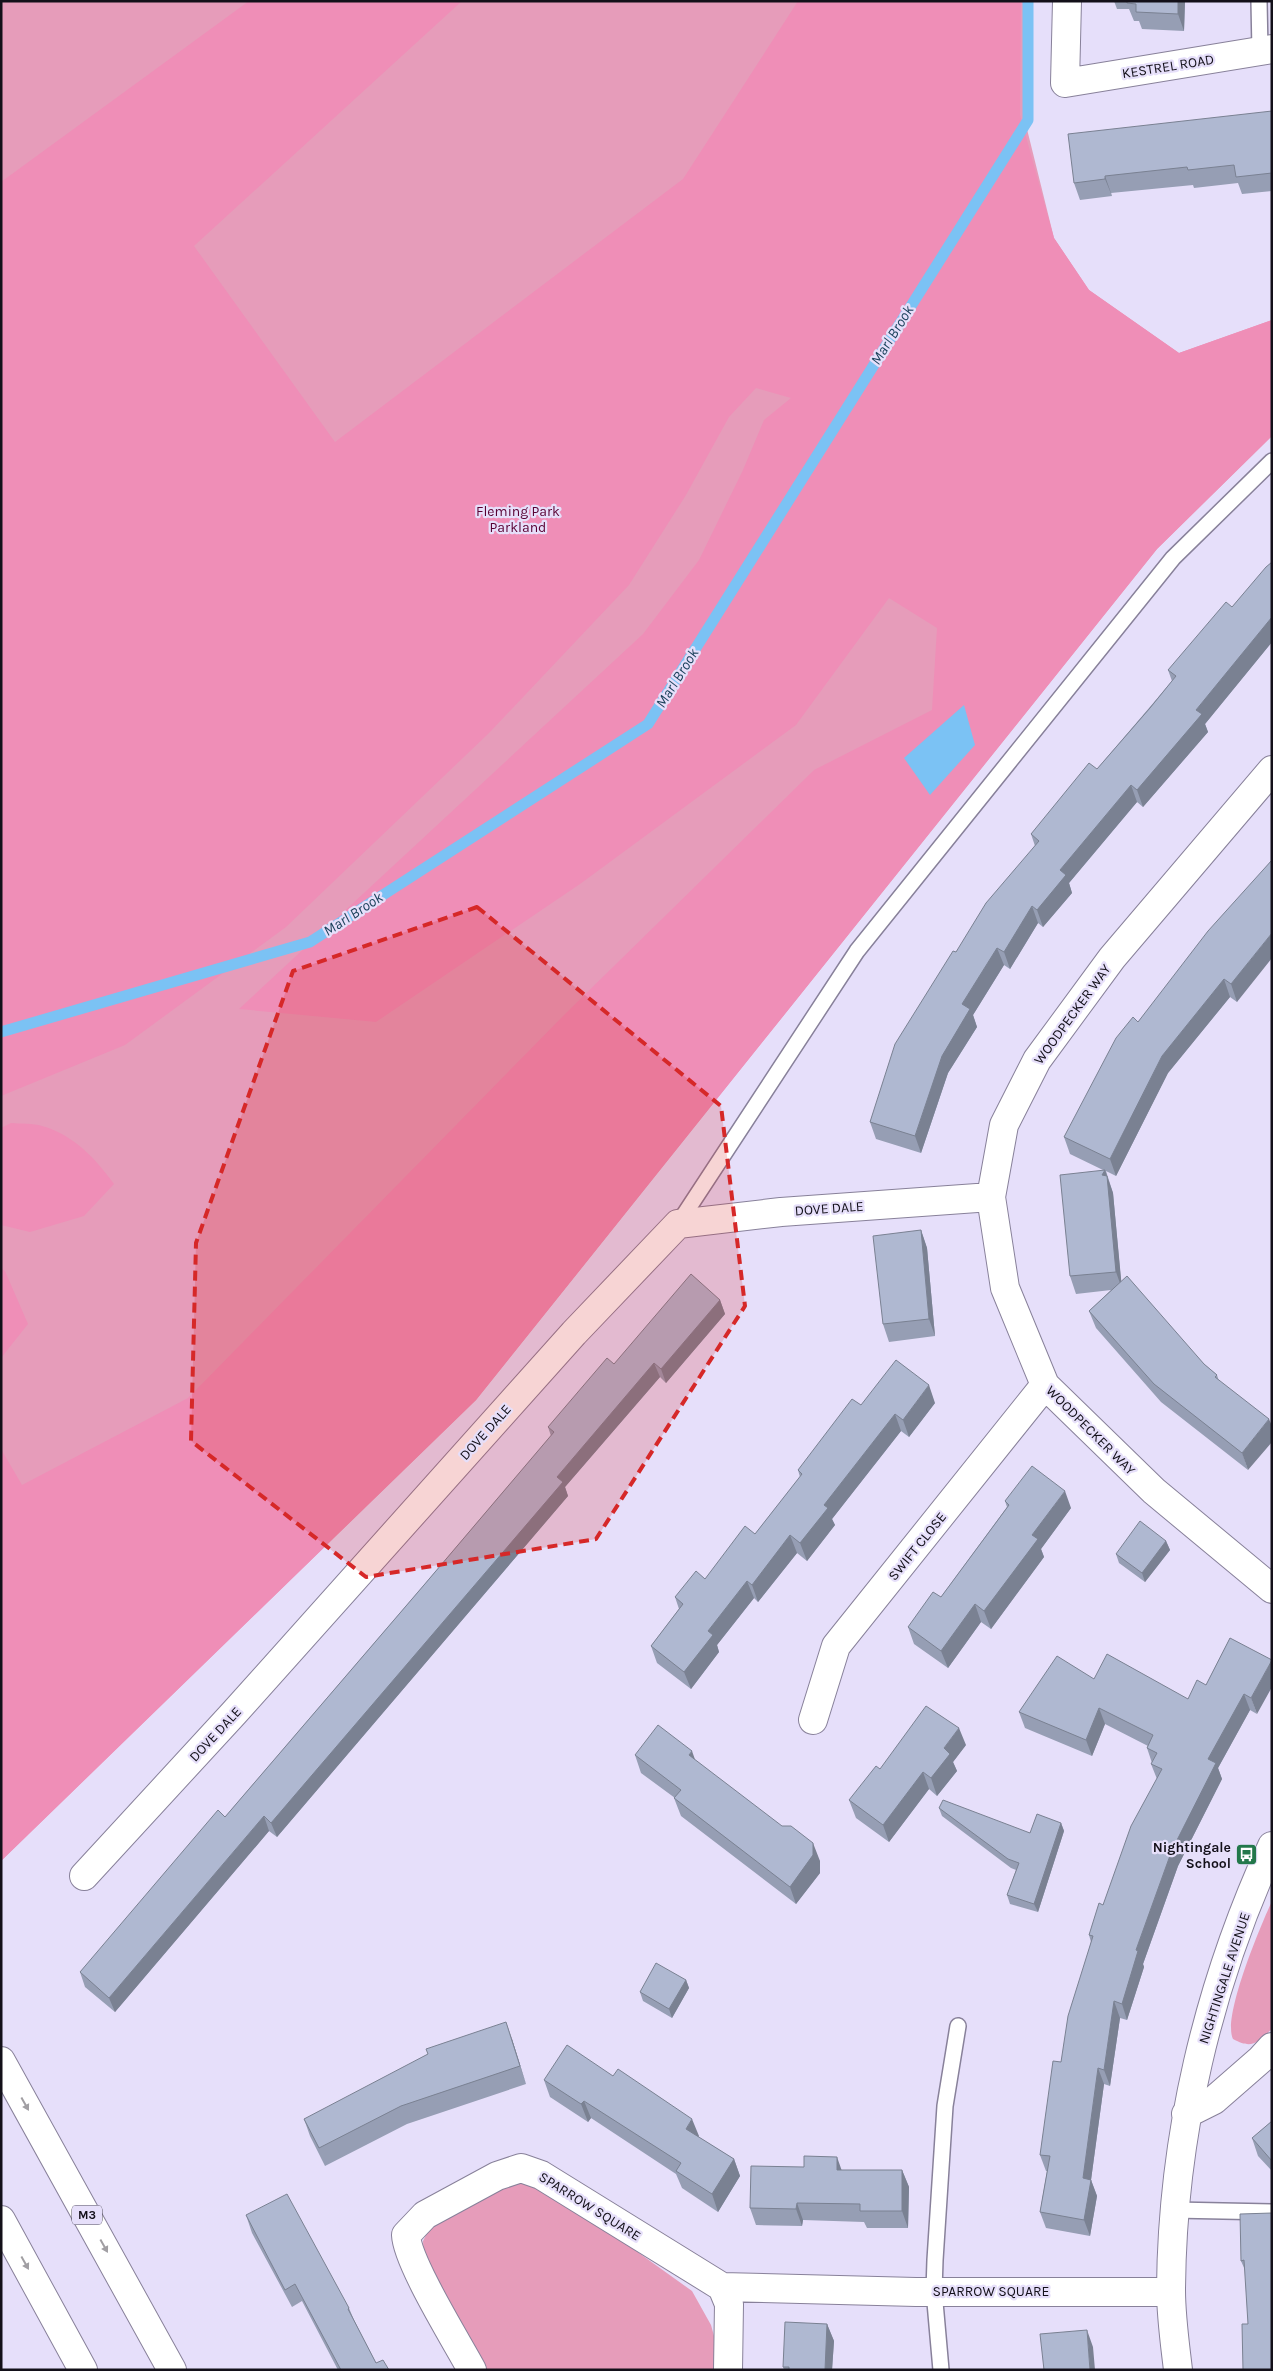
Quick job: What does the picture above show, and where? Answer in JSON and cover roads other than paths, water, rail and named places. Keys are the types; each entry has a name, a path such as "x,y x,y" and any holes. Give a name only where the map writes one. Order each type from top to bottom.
{"main road":[{"name":"KESTREL ROAD","path":"1067,1 1065,83 1266,50"},
{"name":"WOODPECKER WAY","path":"1272,770 1112,958 1037,1060 1004,1125 991,1197 1005,1288 1045,1385 1154,1491 1272,1589"},
{"name":"DOVE DALE","path":"84,1876 234,1713 574,1333 678,1224 781,1212 991,1197"},
{"name":"SWIFT CLOSE","path":"813,1720 836,1646 1045,1385"},
{"name":"NIGHTINGALE AVENUE","path":"1178,2370 1171,2292 1174,2210 1186,2114 1206,2029 1226,1966 1253,1886 1272,1846"},
{"path":"1186,2114 1214,2100 1272,2047"},
{"name":"M3","path":"1,2061 172,2370"},
{"name":"SPARROW SQUARE","path":"472,2370 416,2266 406,2243 406,2235 425,2215 510,2170 521,2168 541,2175 722,2288 1171,2292"},
{"path":"1,2220 83,2370"},
{"path":"722,2288 729,2304 728,2370"}],"lane":[{"path":"1259,1 1266,50"},
{"path":"678,1224 857,951 1174,558 1272,461"},
{"path":"941,2370 934,2291 945,2106 958,2026"},
{"path":"1174,2210 1272,2212"}],"water":[{"path":"964,705 975,745 930,795 904,758"}],"waterway":[{"name":"Marl Brook","path":"1,1032 310,942 648,724 1028,120 1028,1"}],"place":[{"name":"Nightingale School","path":"1247,1855"}],"park label":[{"name":"Fleming Park Parkland","path":"518,520"}]}
